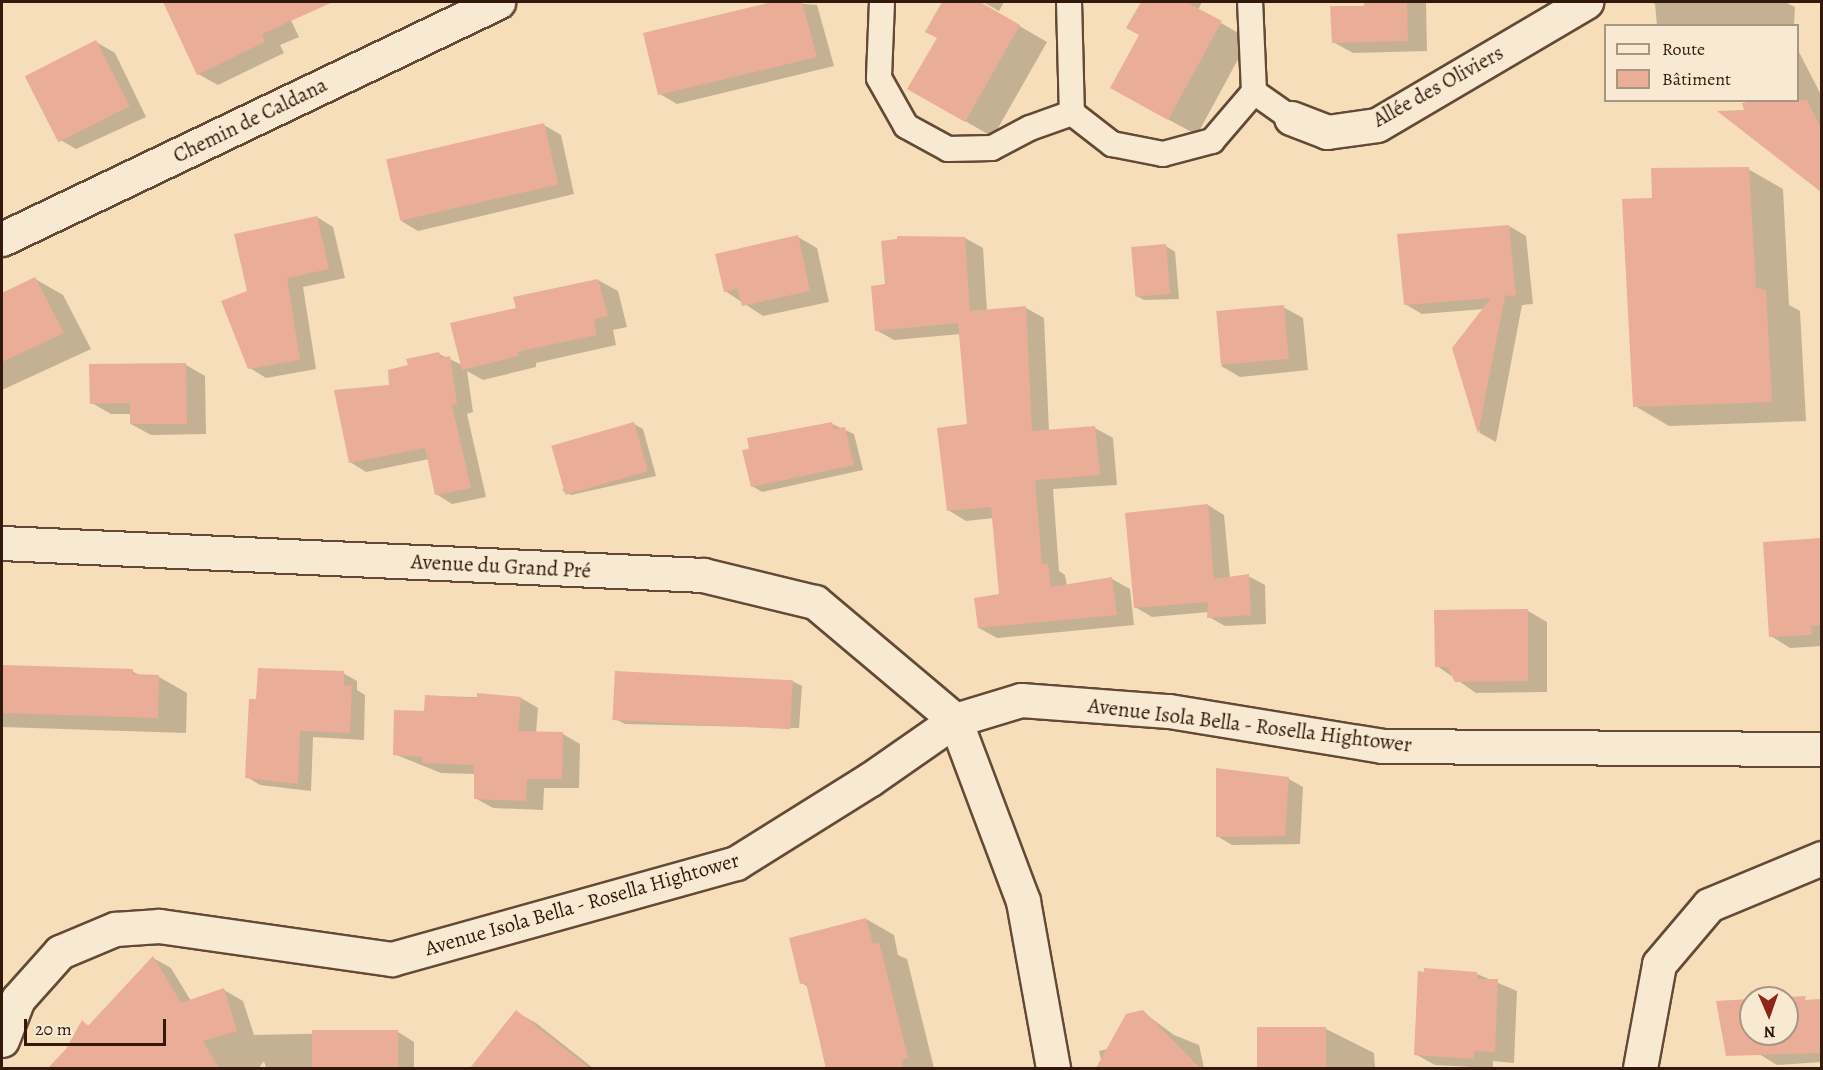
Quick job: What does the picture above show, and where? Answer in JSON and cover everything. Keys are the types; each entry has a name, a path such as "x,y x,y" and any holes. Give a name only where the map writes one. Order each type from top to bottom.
{"street":[{"name":"Chemin de Caldana","path":"2,239 498,2"},
{"name":"Allée des Oliviers","path":"1291,118 1327,132 1377,125 1586,2"},
{"name":"Avenue du Grand Pré","path":"2,543 703,575 815,602 955,720"},
{"name":"Avenue Isola Bella - Rosella Hightower","path":"2,1040 18,999 60,952 115,929 159,926 392,959 736,863 869,780 955,720 1021,700 1169,711 1382,746 1821,748"},
{"path":"955,720 1023,901 1053,1068"},
{"path":"1640,1068 1659,964 1709,905 1821,858"}],"lane":[{"path":"882,2 879,78 906,126 948,149 992,148 1030,128 1072,113"},
{"path":"1069,2 1072,113"},
{"path":"1072,113 1112,144 1163,154 1212,141 1254,92 1250,2"},
{"name":"Allée des Oliviers","path":"1254,92 1291,118"}],"building":[{"path":"163,2 333,2 262,34 265,42 197,75"},
{"path":"772,2 802,2 817,57 658,95 643,33"},
{"path":"942,2 980,2 1020,25 965,122 907,89 937,38 925,32"},
{"path":"1141,2 1186,2 1222,21 1168,120 1110,88 1139,35 1126,28"},
{"path":"1364,2 1407,2 1408,41 1332,43 1330,6 1364,6"},
{"path":"96,40 130,106 58,142 25,76"},
{"path":"1807,100 1821,128 1821,192 1717,111 1744,110 1742,103"},
{"path":"544,123 558,184 400,221 386,159"},
{"path":"1749,167 1756,288 1766,290 1772,402 1633,407 1622,199 1652,198 1651,168"},
{"path":"317,216 329,269 287,278 300,360 248,369 221,301 247,291 234,234"},
{"path":"1509,225 1516,295 1505,296 1478,434 1452,348 1491,298 1404,305 1397,234"},
{"path":"798,235 810,291 742,306 738,289 724,292 715,254"},
{"path":"897,236 965,237 970,311 1026,306 1032,431 1095,426 1100,475 1035,480 1042,564 1048,563 1051,587 1112,577 1117,615 978,628 974,598 999,594 991,507 947,511 937,428 967,424 958,323 875,331 871,286 885,284 881,241 897,239"},
{"path":"1166,244 1170,294 1135,297 1131,247"},
{"path":"35,277 64,333 2,362 2,293"},
{"path":"598,279 608,316 594,319 597,335 517,352 518,356 462,370 450,323 516,308 513,297"},
{"path":"1284,305 1289,359 1221,365 1216,311"},
{"path":"439,352 441,358 450,356 457,404 452,405 471,488 435,495 425,448 349,463 334,390 389,385 388,370 408,365 406,359"},
{"path":"186,363 187,424 130,424 130,403 90,404 89,364"},
{"path":"634,422 648,471 565,495 551,446"},
{"path":"832,422 834,429 845,427 854,465 751,487 742,450 749,449 747,438"},
{"path":"1208,504 1214,579 1249,574 1251,615 1207,618 1208,602 1134,608 1125,513"},
{"path":"1821,538 1821,625 1811,626 1812,635 1769,637 1763,542"},
{"path":"1528,609 1528,681 1455,682 1447,667 1435,667 1434,610"},
{"path":"2,665 133,669 133,674 159,675 158,718 2,713"},
{"path":"258,668 344,671 344,686 352,685 350,733 300,731 298,784 245,778 249,699 256,699"},
{"path":"615,671 793,680 790,729 612,720"},
{"path":"477,693 521,697 518,731 563,732 562,779 527,779 526,801 474,799 474,765 422,763 422,757 393,755 394,710 424,711 425,695 477,698"},
{"path":"1216,768 1289,777 1285,836 1216,837"},
{"path":"866,918 873,944 879,942 908,1058 901,1060 904,1068 826,1068 806,983 800,984 789,938"},
{"path":"153,956 181,1003 224,988 237,1031 203,1041 219,1068 48,1068 66,1049 82,1020 88,1026"},
{"path":"1424,968 1477,972 1477,979 1498,979 1495,1052 1474,1051 1474,1059 1414,1055 1418,971 1424,972"},
{"path":"1799,996 1806,996 1805,1000 1821,999 1821,1053 1726,1056 1716,1001 1739,1000 1739,1046 1799,1046"},
{"path":"516,1010 589,1068 470,1068"},
{"path":"1143,1010 1200,1068 1096,1068 1126,1014"},
{"path":"1257,1027 1326,1027 1326,1068 1257,1068"},
{"path":"312,1030 398,1030 398,1068 312,1068"}]}
